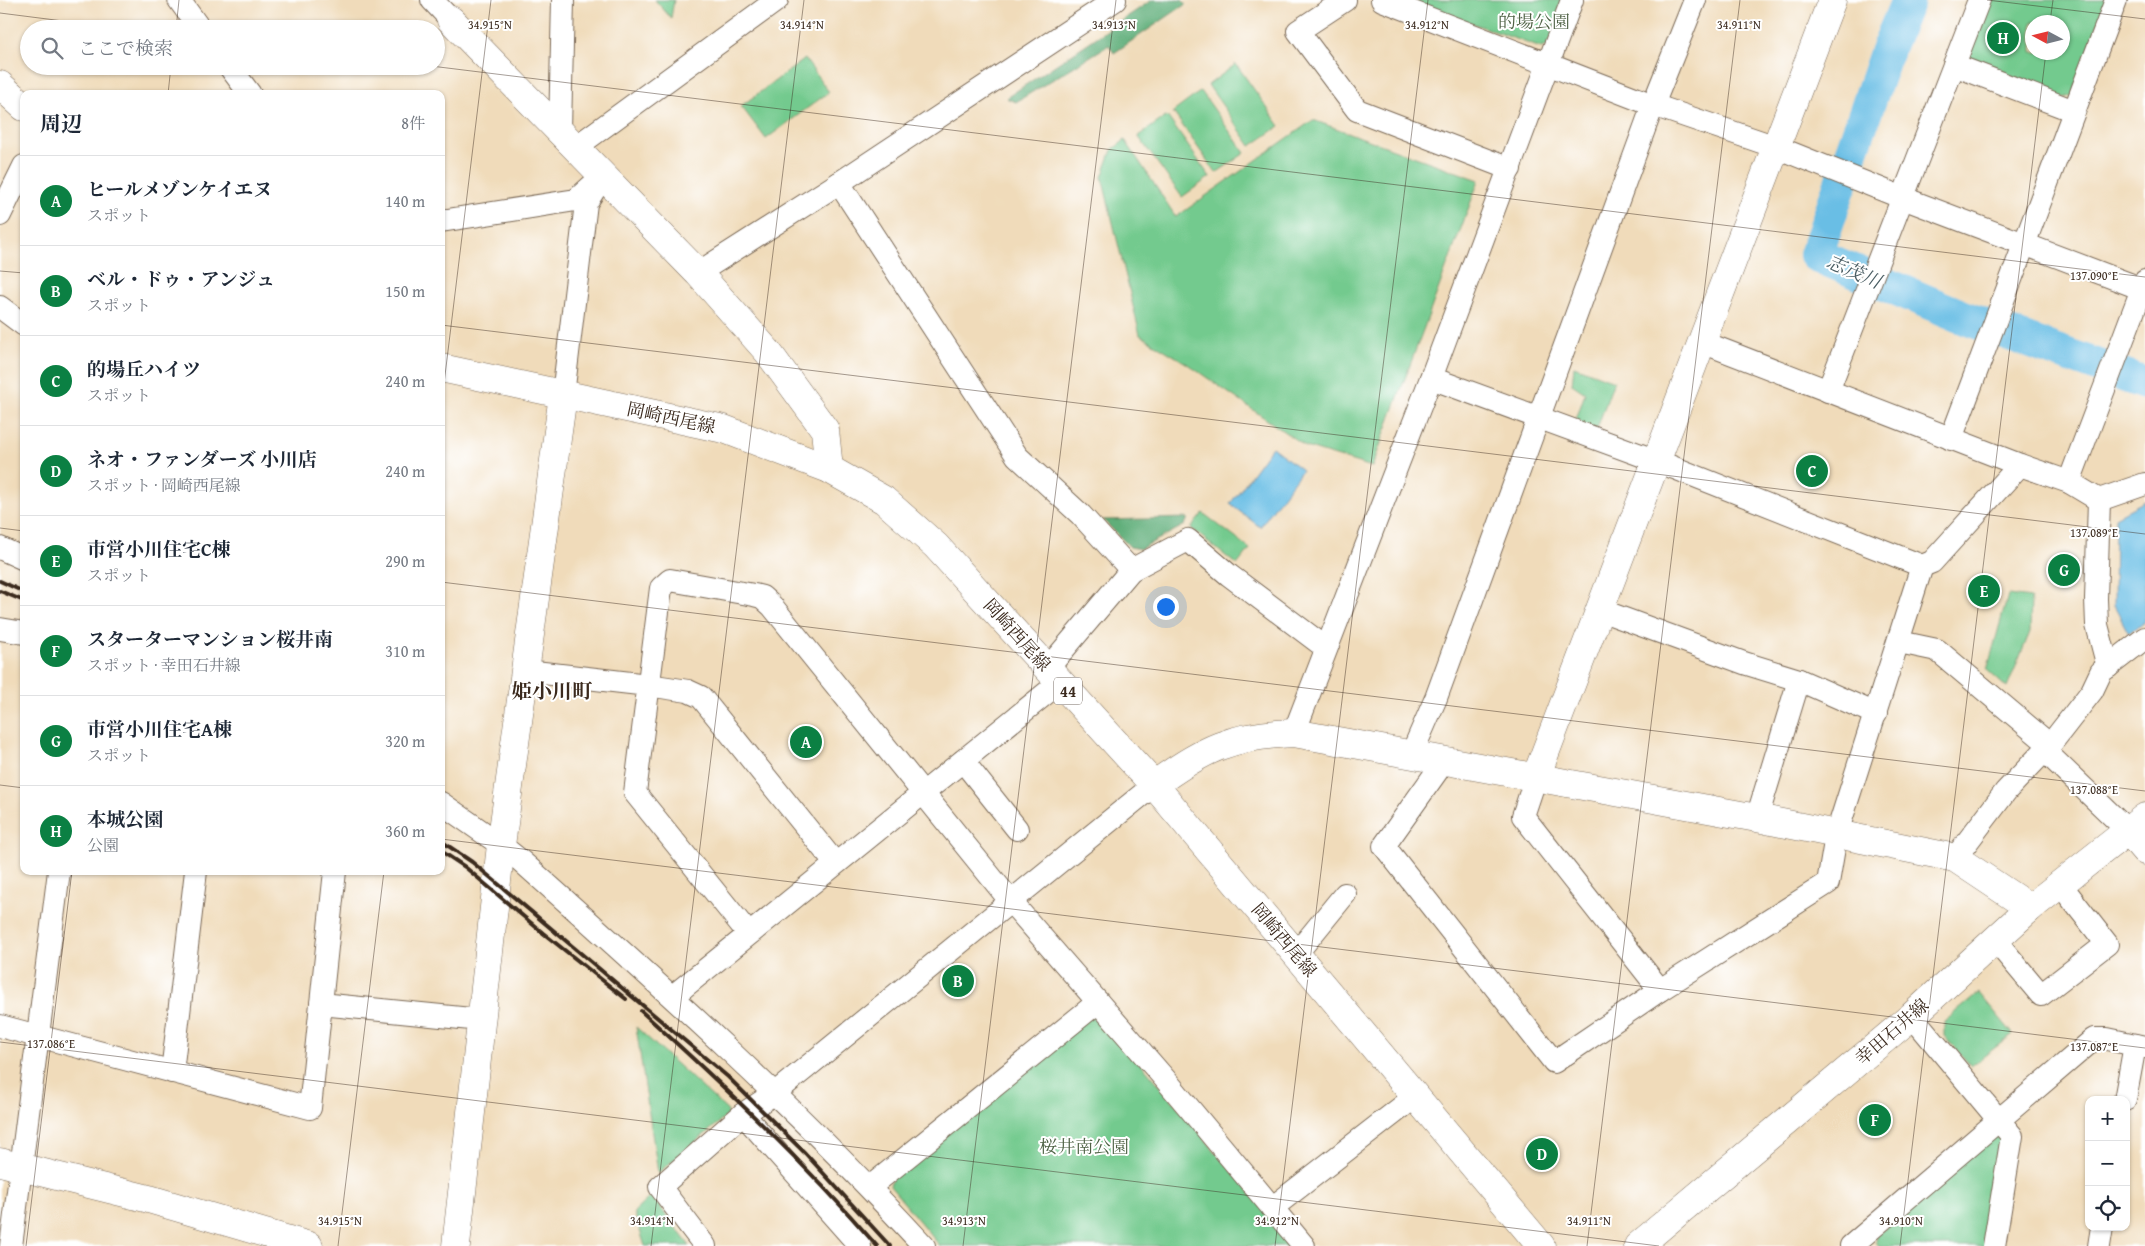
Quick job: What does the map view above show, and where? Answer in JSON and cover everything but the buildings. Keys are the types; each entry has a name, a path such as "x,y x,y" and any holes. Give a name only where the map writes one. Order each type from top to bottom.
{"street":[{"path":"179,0 193,20"},
{"path":"432,0 698,273 768,352 825,430 829,469"},
{"path":"563,0 568,138"},
{"path":"568,138 777,0"},
{"path":"698,273 839,183 1115,0"},
{"path":"1345,0 1298,31 1357,110 1510,169"},
{"path":"1382,0 1550,63 1653,105 1776,147 1904,198 2144,287 2069,482"},
{"path":"1294,733 1431,378 1572,0"},
{"path":"1412,753 1436,698 1653,105 1695,0"},
{"path":"1660,990 1522,816 1832,0"},
{"path":"1828,391 1979,0"},
{"path":"1951,438 2116,0"},
{"path":"1954,65 2074,111"},
{"path":"236,75 247,90"},
{"path":"0,85 20,103"},
{"path":"0,215 20,174"},
{"path":"445,220 576,200 603,176"},
{"path":"456,1246 501,844 563,395 586,203 603,176"},
{"path":"839,183 1017,456 1081,515 1132,570"},
{"path":"0,307 20,322"},
{"path":"1702,342 2020,465 2069,482 2099,500"},
{"name":"岡崎西尾線","path":"445,369 724,429 829,469 884,500 936,546 1154,785 1541,1246"},
{"path":"1431,378 1657,461 1922,566 1932,562 2020,465"},
{"path":"2099,500 2145,484"},
{"path":"2099,500 2096,599 2098,625 2108,667"},
{"path":"672,996 963,761 1054,675 1132,570 1188,540 1229,574 1326,648"},
{"path":"0,548 20,557"},
{"path":"1445,760 1384,846 1554,1062 1660,990 1828,883 1836,836 1922,566"},
{"path":"748,933 635,793 661,588 670,580 762,597 772,606 1012,903 1304,1246"},
{"path":"1600,610 1744,663 1799,680 1876,714"},
{"path":"0,629 20,632"},
{"path":"1955,858 2006,791 2048,748 2092,691 2101,672 2145,638"},
{"path":"1899,642 1937,650 2136,823 2145,851"},
{"path":"526,671 648,685 688,691 701,697 835,863"},
{"path":"1757,818 1799,680"},
{"path":"705,1246 660,1187 743,1114 775,1093 1012,903 1154,785 1187,760 1208,749 1237,739 1270,734 1294,733 1412,753 1757,818 1836,836 1955,858 2030,908"},
{"path":"963,761 1017,829"},
{"path":"445,806 501,844 672,996 775,1093 870,1187 924,1246"},
{"name":"幸田石井線","path":"1638,1246 1912,1016 2030,908 2136,823"},
{"path":"11,1246 11,1165 38,1036 58,875"},
{"path":"172,1072 196,875"},
{"path":"0,1026 310,1108 336,875"},
{"path":"1995,940 2041,996 2107,944 2060,884"},
{"path":"1296,954 1345,894"},
{"path":"870,1187 1098,1002"},
{"path":"321,1004 481,1020"},
{"path":"1912,1016 2000,1119 2012,1136 1994,1246"},
{"path":"1859,1243 2094,1039 2107,1039 2140,1046 2126,1096"},
{"path":"1272,1208 1416,1096"},
{"path":"743,1114 860,1246"},
{"path":"11,1165 148,1199 309,1246"},
{"path":"2099,1246 2101,1231"}],"green space":[{"path":"655,0 674,0 671,18"},
{"path":"1152,0 1182,0 1186,4 1114,53 1109,45 1016,102 1006,98"},
{"name":"的場公園","path":"1407,0 1566,0 1548,46 1541,48"},
{"path":"1988,0 2107,0 2072,95 2062,99 1972,64 1967,55"},
{"path":"805,59 829,92 766,139 741,106"},
{"path":"1236,64 1280,126 1251,146 1208,85"},
{"path":"1201,91 1245,153 1216,173 1173,112"},
{"path":"1167,116 1210,177 1182,197 1138,136"},
{"path":"1313,120 1479,180 1372,467 1306,447 1186,363 1140,335 1102,177 1112,150 1125,140 1176,217"},
{"path":"1574,366 1614,381 1596,431 1575,423 1585,393 1572,384"},
{"path":"1203,513 1250,549 1237,565 1191,528"},
{"path":"1188,518 1185,525 1140,549 1130,547 1103,520"},
{"path":"2008,595 2031,598 2030,632 2007,688 1987,670"},
{"path":"1979,993 2013,1034 1971,1066 1944,1036 1944,1022"},
{"name":"桜井南公園","path":"1092,1015 1103,1018 1295,1246 940,1246 890,1186 892,1176"},
{"path":"636,1027 728,1111 727,1116 658,1173"},
{"path":"1994,1135 2004,1140 1985,1246 1879,1246 1876,1242 1877,1235"},
{"path":"651,1196 690,1246 645,1246 634,1212"}],"water":[{"path":"1272,447 1302,470 1260,527 1230,504"},
{"path":"2145,501 2145,621 2129,634 2114,606 2115,517"}],"waterway":[{"name":"志茂川","path":"1908,0 1886,53 1816,255 1968,319 2145,383"}],"railway":[{"path":"0,581 20,590"},
{"path":"0,591 20,599"},
{"path":"445,844 472,862 728,1077 805,1153 890,1246"},
{"path":"445,854 465,867 543,933 626,999"},
{"path":"641,1011 763,1125 821,1184 877,1246"}],"place":[{"name":"本城公園","path":"2003,38"},
{"name":"的場丘ハイツ","path":"1812,471"},
{"name":"市営小川住宅A棟","path":"2064,570"},
{"name":"市営小川住宅C棟","path":"1984,591"},
{"name":"ヒールメゾンケイエヌ","path":"806,742"},
{"name":"ベル・ドゥ・アンジュ","path":"958,981"},
{"name":"スターターマンション桜井南","path":"1875,1120"},
{"name":"ネオ・ファンダーズ 小川店","path":"1542,1154"}],"district":[{"name":"姫小川町","path":"552,691"}]}
